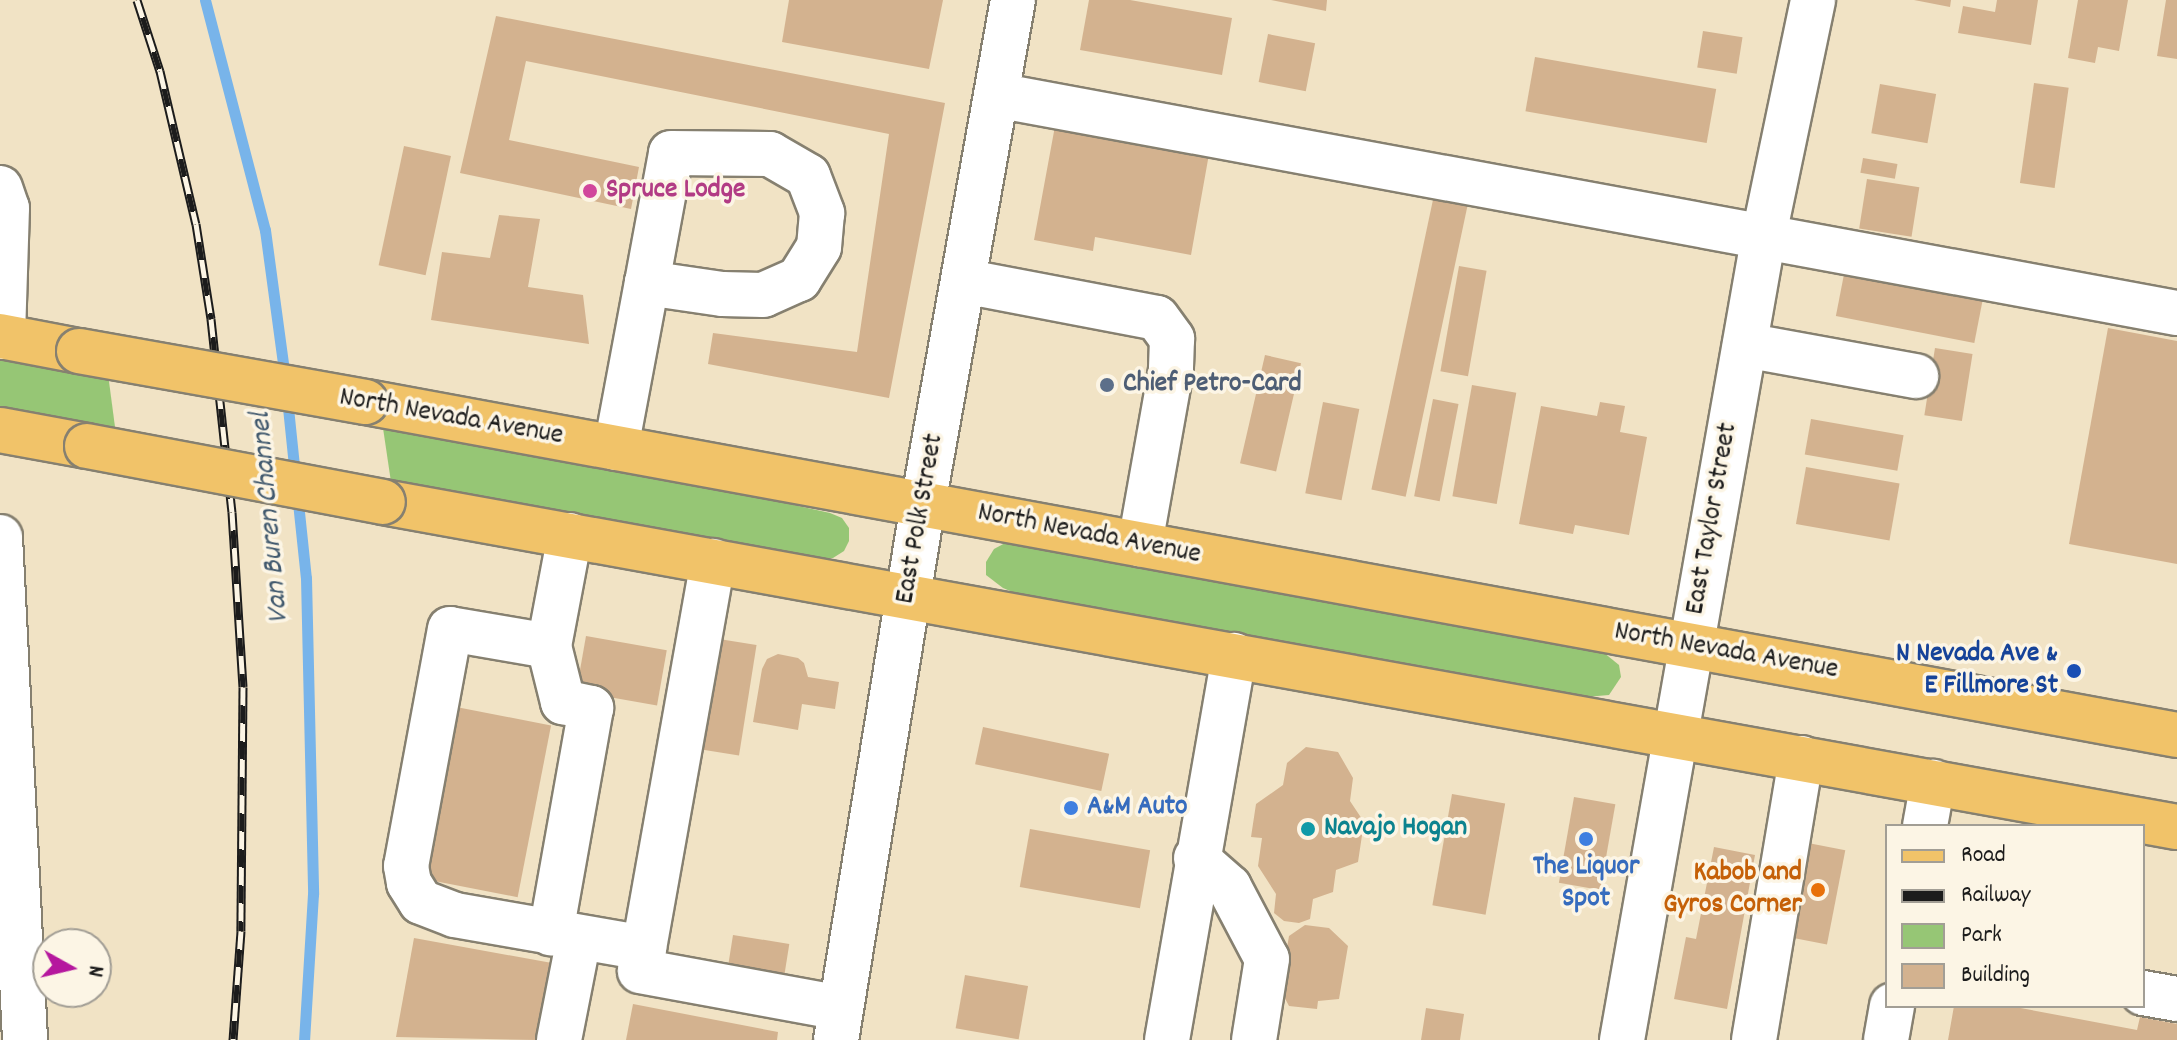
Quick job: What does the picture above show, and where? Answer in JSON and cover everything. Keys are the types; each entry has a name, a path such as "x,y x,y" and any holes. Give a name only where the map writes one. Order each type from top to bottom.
{"main road":[{"name":"North Nevada Avenue","path":"2,337 2177,735"},
{"path":"0,430 2177,827"}],"street":[{"name":"East Polk Street","path":"839,1024 923,504 1013,0"},
{"name":"East Taylor Street","path":"1622,1040 1764,235 1813,0"},
{"path":"996,95 2177,313"},
{"path":"0,188 7,208 2,337"},
{"path":"963,281 1157,318 1172,339 1171,370 1140,544"},
{"path":"616,448 647,283"},
{"path":"1745,345 1916,376"},
{"path":"559,1040 565,936 591,708 563,702 549,646 570,535"},
{"path":"0,537 8,844 25,1040"},
{"path":"713,561 640,971 839,1024"},
{"path":"549,646 450,629 406,866 409,883 421,902 455,915 644,948"},
{"path":"1167,1040 1196,858 1234,655"},
{"path":"1754,1040 1801,758"},
{"path":"1925,824 1933,782"},
{"path":"1196,858 1229,887 1267,959 1254,1040"},
{"path":"2145,993 2177,999"},
{"path":"1886,1040 1892,1008"}],"green space":[{"path":"0,353 108,374 115,427 0,406"},
{"path":"383,428 659,475 830,513 842,518 849,528 849,541 844,551 833,558 821,558 391,482"},
{"path":"1007,542 1603,652 1619,665 1621,677 1609,695 1586,697 1020,595 1003,588 986,575 986,562 994,549"}],"building":[{"path":"789,0 943,0 929,69 782,42"},
{"path":"1089,0 1130,0 1232,18 1222,75 1080,50"},
{"path":"1271,0 1327,0 1326,11"},
{"path":"1914,0 1951,0 1950,7"},
{"path":"1997,0 2038,0 2031,45 1958,33 1963,6 1995,12"},
{"path":"2078,0 2128,0 2119,51 2098,47 2095,63 2068,58"},
{"path":"2166,0 2177,0 2177,59 2157,56"},
{"name":"Spruce Lodge","path":"496,16 945,103 889,398 708,364 713,333 857,352 889,134 526,61 509,140 639,167 631,209 460,173"},
{"path":"1703,31 1743,37 1737,74 1697,68"},
{"path":"1268,34 1315,43 1306,91 1259,82"},
{"path":"1535,57 1716,89 1707,143 1525,111"},
{"path":"2034,83 2069,88 2055,188 2020,183"},
{"path":"1880,84 1936,94 1927,143 1871,133"},
{"path":"1055,126 1209,154 1191,255 1095,237 1093,251 1034,240"},
{"path":"404,146 451,156 426,275 379,265"},
{"path":"1863,158 1897,164 1895,179 1860,173"},
{"path":"1867,179 1919,187 1912,237 1859,228"},
{"path":"1434,195 1468,202 1406,497 1371,489"},
{"path":"499,215 540,219 528,287 583,295 589,344 431,320 442,252 490,258"},
{"path":"1846,264 1984,291 1974,343 1836,316"},
{"path":"1459,266 1487,271 1468,376 1440,371"},
{"path":"2108,328 2177,341 2177,564 2069,544"},
{"path":"1935,348 1973,354 1962,421 1924,415"},
{"path":"1265,355 1301,363 1276,471 1240,463"},
{"path":"1472,385 1516,393 1497,504 1452,496"},
{"path":"1433,399 1459,404 1440,501 1414,496"},
{"path":"1323,402 1359,409 1342,500 1305,493"},
{"path":"1600,402 1625,406 1620,432 1647,437 1629,535 1575,525 1573,534 1519,524 1541,406 1597,416"},
{"path":"1811,419 1904,435 1897,471 1805,454"},
{"path":"1806,467 1900,483 1889,541 1796,524"},
{"path":"586,636 667,650 657,705 576,691"},
{"path":"719,639 757,645 739,756 701,750"},
{"path":"778,654 798,658 804,663 808,677 839,682 835,709 802,704 798,730 753,722 762,669 767,659"},
{"path":"446,705 551,725 518,897 413,877"},
{"path":"983,727 1109,754 1101,791 975,764"},
{"name":"Navajo Hogan","path":"1306,747 1338,752 1353,778 1350,801 1364,822 1358,862 1336,870 1333,892 1313,899 1310,919 1299,923 1284,921 1274,913 1276,894 1258,866 1262,838 1251,837 1256,804 1283,785 1287,763"},
{"path":"1452,794 1505,803 1486,915 1432,905"},
{"path":"1574,797 1615,804 1600,890 1559,883"},
{"path":"1030,829 1150,850 1140,908 1020,887"},
{"path":"1808,843 1845,850 1827,944 1790,937"},
{"path":"1714,847 1755,855 1727,1009 1674,999 1686,937 1696,939"},
{"path":"1305,925 1329,928 1348,946 1339,999 1318,1001 1317,1009 1289,1006 1280,989 1289,936"},
{"path":"733,935 789,944 783,981 727,973"},
{"path":"414,938 552,963 537,1040 396,1037"},
{"path":"965,975 1028,986 1019,1039 956,1028"},
{"path":"633,1004 778,1032 777,1040 626,1040"},
{"path":"1426,1008 1464,1014 1460,1040 1421,1040"},
{"path":"1954,1008 2021,1008 2137,1030 2140,1017 2177,1024 2177,1040 1948,1040"}],"waterway":[{"name":"Van Buren Channel","path":"205,0 265,230 285,377"},
{"name":"Van Buren Channel","path":"287,398 295,476"},
{"name":"Van Buren Channel","path":"297,493 306,578 313,894 304,1040"}],"railway":[{"path":"137,0 160,71 196,224 211,319 232,512 243,687 241,931 233,1040"}],"place":[{"name":"Spruce Lodge","path":"590,191"},
{"name":"Chief Petro-Card","path":"1107,385"},
{"name":"N Nevada Ave & E Fillmore St","path":"2074,671"},
{"name":"A&M Auto","path":"1071,808"},
{"name":"Navajo Hogan","path":"1308,829"},
{"name":"The Liquor Spot","path":"1586,839"},
{"name":"Kabob and Gyros Corner","path":"1818,890"}]}
